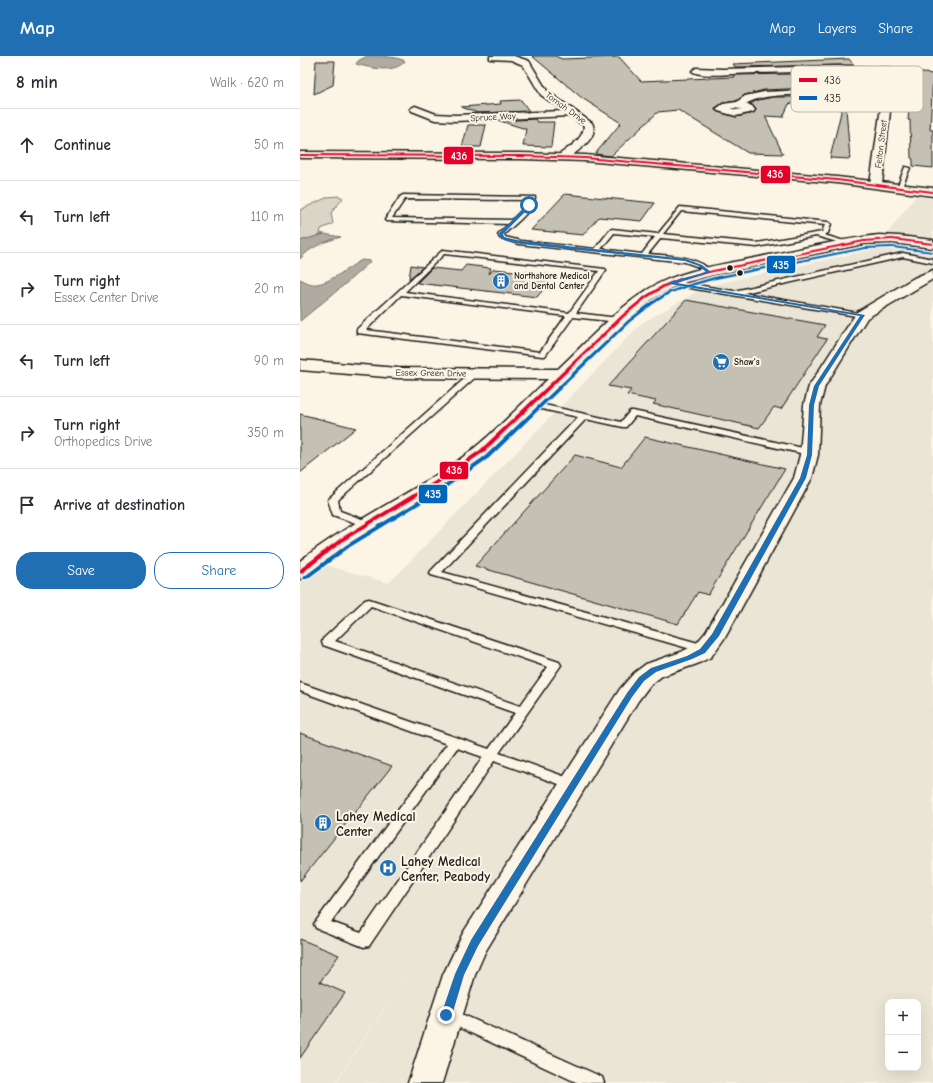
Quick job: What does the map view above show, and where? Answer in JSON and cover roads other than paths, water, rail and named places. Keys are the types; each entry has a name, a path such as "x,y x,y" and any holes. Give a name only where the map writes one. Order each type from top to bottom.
{"street":[{"name":"Tomah Drive","path":"492,57 512,58 526,63 544,93 587,122 590,129 588,135 563,157"},
{"name":"Felton Street","path":"696,71 723,72 791,70"},
{"path":"739,105 745,99 762,94 776,92 791,92"},
{"name":"Spruce Way","path":"415,109 435,116 455,118 573,113"},
{"name":"Felton Street","path":"876,184 885,112"},
{"path":"300,155 563,157 738,170 876,184 933,192"},
{"path":"300,572 331,547 367,524 448,477 464,465 482,451 618,320 641,300 672,283 709,272 848,243 880,239 933,244"},
{"path":"425,1083 459,974 474,943 630,695 642,679 654,670 689,658 705,648 715,636 795,494 803,478 809,452 812,405 817,386 862,315 914,283 933,274"},
{"name":"Essex Green Drive","path":"300,365 371,372 563,374"}],"lane":[{"path":"899,187 907,168"},
{"path":"512,222 388,220 403,197 533,198 529,205 501,234 503,238 521,243 686,260 709,272"},
{"path":"597,250 612,231 660,236 757,245 825,233 828,224 680,209 660,236 644,256"},
{"path":"816,235 848,243"},
{"path":"443,252 603,270 571,315 542,354 360,331 443,252"},
{"path":"731,294 903,255 933,261"},
{"path":"672,283 862,315"},
{"path":"400,293 618,320"},
{"path":"367,524 336,514 333,500 475,374"},
{"path":"531,404 623,425 633,413 809,452"},
{"path":"584,416 435,573 705,648"},
{"path":"455,742 321,924 364,941 491,755 555,665 369,602 327,642 522,711"},
{"path":"300,687 574,784"},
{"path":"446,1015 596,1083"}],"place":[{"name":"Northshore Medical and Dental Center","path":"501,281"},
{"name":"Shaw's","path":"721,362"},
{"name":"Lahey Medical Center","path":"323,823"},
{"name":"Lahey Medical Center, Peabody","path":"388,868"}]}
